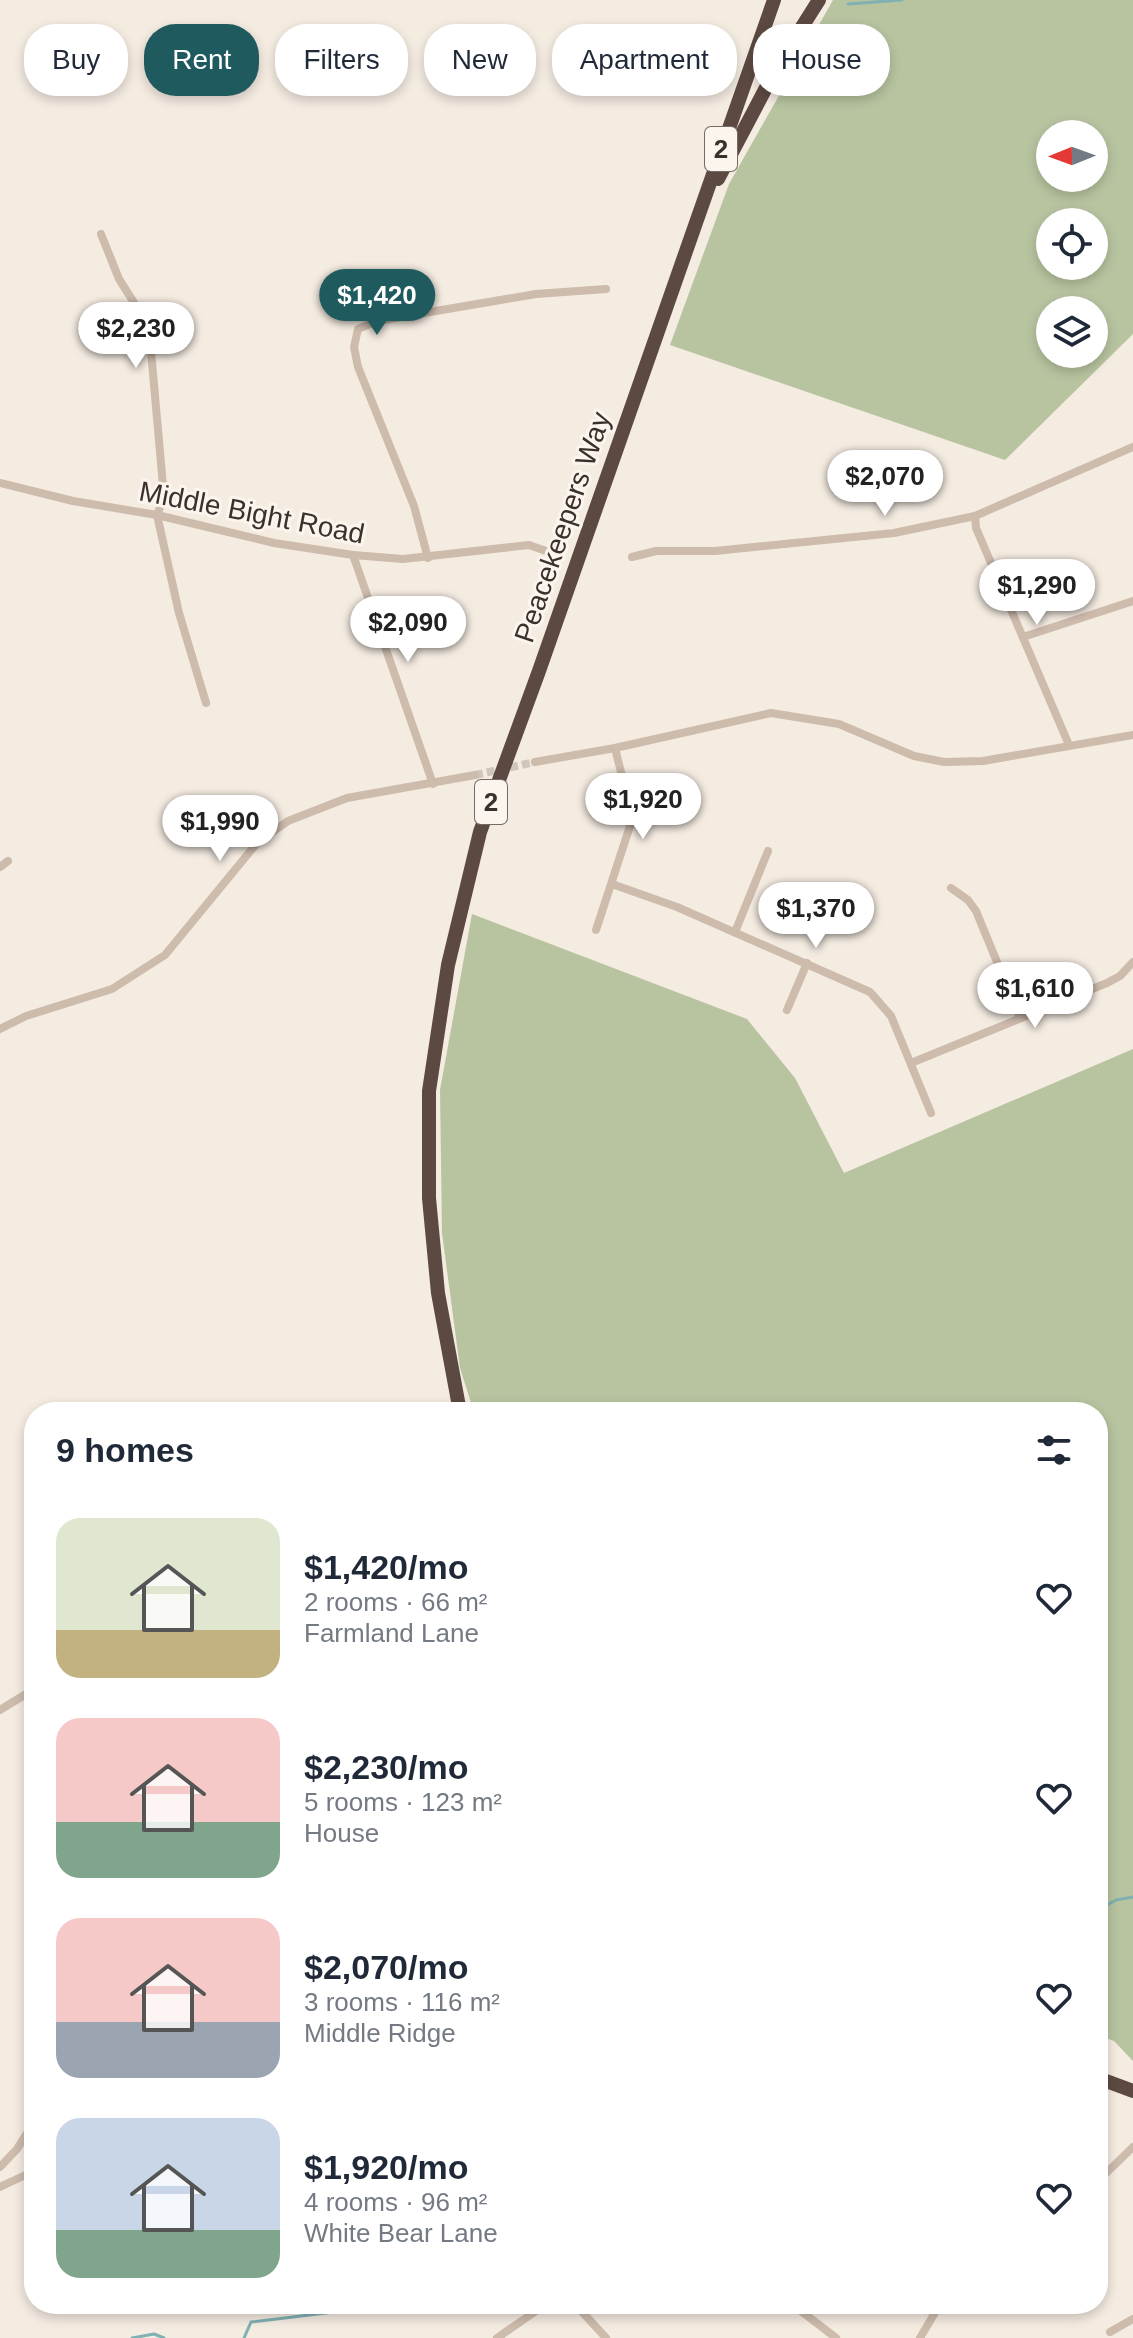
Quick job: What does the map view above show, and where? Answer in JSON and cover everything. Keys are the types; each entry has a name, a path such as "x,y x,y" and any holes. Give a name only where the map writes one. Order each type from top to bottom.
{"highway":[{"path":"745,80 765,0"},
{"name":"Peacekeepers Way","path":"458,1402 438,1293 429,1198 429,1091 448,965 480,832 774,0"},
{"path":"697,218 778,65 819,0"},
{"path":"1108,2082 1133,2091"}],"street":[{"path":"101,234 119,279 138,309 151,351 164,497 157,515 179,613 206,703"},
{"path":"428,558 414,506 358,367 354,347 358,329 377,321 536,294 606,289"},
{"path":"632,557 656,551 715,551 894,533 975,516 1133,447"},
{"name":"Middle Bight Road","path":"0,483 274,543 353,555 428,558 529,545 546,551"},
{"path":"975,516 976,528 1069,745"},
{"path":"353,555 433,784"},
{"path":"1023,637 1133,601"},
{"path":"535,762 615,748 771,713 839,724 914,756 944,762 983,761 1133,735"},
{"path":"596,930 627,841 631,818 615,748"},
{"path":"0,1029 26,1016 112,989 165,955 257,843 288,821 347,798 475,775"},
{"path":"735,932 768,851"},
{"path":"612,884 677,907 860,986 879,1001 894,1022 931,1113"},
{"path":"951,888 968,900 976,911 1020,1018"},
{"path":"911,1063 1107,983 1125,972 1133,962"},
{"path":"787,1010 807,963"},
{"path":"0,1710 24,1695"},
{"path":"0,2167 24,2138"},
{"path":"1108,2172 1131,2152"},
{"path":"0,2187 24,2176"},
{"path":"497,2338 532,2314"},
{"path":"584,2314 606,2338"},
{"path":"805,2314 836,2338"},
{"path":"920,2338 934,2314"},
{"path":"1110,2332 1133,2319"}],"green space":[{"path":"833,0 1133,0 1133,334 1108,359 1108,296 1036,296 1036,368 1098,368 1005,460 670,345 729,184 779,96 890,96 890,24 819,24"},
{"path":"472,914 747,1019 795,1078 844,1173 1133,1049 1133,2061 1108,2039 1108,1402 471,1402 460,1368 442,1233 440,1090"}],"waterway":[{"path":"848,4 902,0"},
{"path":"1108,1904 1133,1897"},
{"path":"244,2338 251,2322 317,2314"},
{"path":"132,2338 154,2334 164,2338"}],"tunnel":[{"path":"475,775 535,762"}]}
